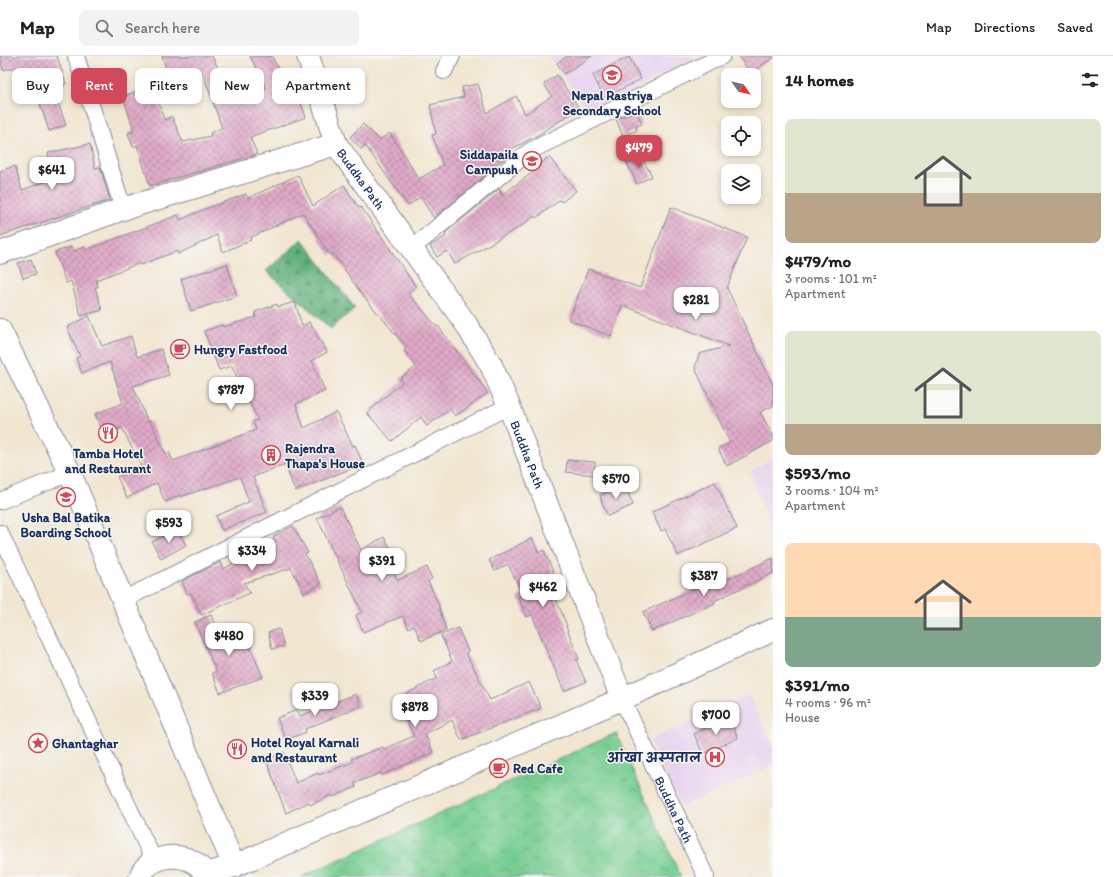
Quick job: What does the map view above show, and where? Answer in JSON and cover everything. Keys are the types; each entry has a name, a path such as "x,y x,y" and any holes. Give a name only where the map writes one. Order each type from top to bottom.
{"street":[{"path":"76,56 123,209"},
{"name":"Buddha Path","path":"308,56 336,144 466,324 491,364 509,406 622,699 706,877"},
{"path":"444,71 452,56"},
{"path":"411,249 530,151 722,56"},
{"path":"0,253 123,209 336,144"},
{"path":"0,330 70,472 234,866"},
{"path":"123,600 509,406"},
{"path":"0,501 70,472"},
{"path":"0,533 147,869 173,856 191,860 206,875 234,866 622,699 773,630"}],"shaded area":[{"name":"Nepal Rastriya Secondary School","path":"549,56 695,56 604,107 587,110"},
{"path":"773,457 773,536 750,472"},
{"name":"आंखा अस्पताल","path":"749,695 773,748 773,766 682,807 649,740"}],"green space":[{"path":"302,239 355,308 331,329 266,271"},
{"path":"616,733 681,877 301,877"}],"building":[{"path":"0,56 57,56 61,68 19,67 3,70"},
{"path":"162,56 212,56 218,68 210,68 210,93 204,76 202,77 202,68 166,68"},
{"path":"250,56 272,56 278,68 272,68 272,104 301,104 306,117 250,137 257,154 150,186 137,145 133,147 128,133 134,131 126,104 127,104 127,95 135,92 135,104 159,104 164,120 172,117 183,142 211,136 210,133 222,128 214,104 264,104 264,89 266,88 264,84 264,68 256,68"},
{"path":"567,56 592,56 564,74 557,63"},
{"path":"739,56 773,56 773,58 758,68 747,68"},
{"path":"629,57 641,79 604,98 593,75"},
{"path":"63,75 66,84 63,85"},
{"path":"557,75 579,108 538,135 504,153 506,158 490,167 491,171 434,218 420,197 408,206 365,145 361,149 350,137 363,124 379,140 390,133 419,179 443,165 432,135 436,134 430,105 464,97 462,87 478,84 487,113 516,96 525,114 552,96 544,84"},
{"path":"40,104 58,104 66,125 49,131"},
{"path":"637,111 642,124 636,126 637,130 623,136 616,119"},
{"path":"90,144 95,168 100,167 110,200 0,236 0,171 15,166 22,190 53,179 48,153"},
{"path":"640,154 652,176 637,184 626,161"},
{"path":"549,157 576,191 562,202 560,200 536,218 534,216 523,225 455,264 447,251 437,257 430,246 446,236 445,233 499,189 502,195 536,170 535,168"},
{"path":"298,175 313,206 344,185 359,208 361,207 416,287 408,293 437,327 438,326 488,393 455,416 450,409 427,426 421,417 392,441 367,413 402,382 400,379 403,376 416,367 404,350 407,348 360,292 333,253 330,255 303,213 250,238 251,240 223,252 217,235 178,254 177,251 96,280 98,287 95,287 102,310 81,316 71,281 66,283 55,252 71,247 73,251 85,247 86,250 178,215 180,220 207,208 246,194 248,198"},
{"path":"671,207 747,237 727,288 773,385 773,406 760,412 773,435 773,441 727,466 718,449 730,443 695,368 699,354 729,346 622,305 611,336 569,320 588,269 640,288"},
{"path":"31,259 36,274 23,278 18,263"},
{"path":"227,264 237,296 191,311 181,279"},
{"path":"295,302 302,326 309,322 327,352 312,361 325,391 296,404 304,428 336,412 353,446 355,445 363,464 295,491 285,464 253,477 267,512 222,530 216,516 249,502 240,477 180,497 180,495 165,502 157,483 127,498 117,477 141,466 122,428 104,435 95,414 123,403 110,362 82,373 76,358 80,356 67,327 89,316 102,346 131,336 137,357 161,349 169,375 133,386 148,422 150,421 166,454 169,452 173,461 256,430 253,421 258,420 232,366 219,370 204,331 256,317 255,312 277,304 278,307"},
{"path":"567,460 595,462 594,475 566,472"},
{"path":"715,482 737,528 678,556 665,529 661,531 652,512"},
{"path":"624,484 633,505 608,516 601,500 601,495"},
{"path":"340,507 361,550 384,537 392,551 383,556 398,580 427,567 432,579 428,581 438,604 446,630 421,641 414,625 408,628 403,616 363,632 356,615 362,612 317,518"},
{"path":"293,526 308,553 305,554 321,584 304,593 291,568 244,583 250,593 201,615 191,593 187,594 182,581 221,562 224,569 249,554 248,550 276,542 273,537"},
{"path":"177,529 186,545 161,559 152,542"},
{"path":"532,538 539,553 544,550 555,576 548,579 579,659 576,660 586,682 564,691 532,615 527,617 518,597 523,595 508,564 495,571 489,560"},
{"path":"773,558 773,573 714,601 715,603 652,631 643,612 707,583 709,588"},
{"path":"211,615 220,639 242,629 263,677 220,693 212,673 216,671 195,622"},
{"path":"458,628 468,651 466,653 490,700 529,682 541,708 461,740 452,720 425,734 433,753 382,775 381,773 355,783 356,787 333,797 332,795 310,805 309,802 286,813 266,759 284,752 296,783 318,773 319,775 353,762 351,759 383,747 384,749 414,736 395,700 437,678 434,671 452,661 441,635"},
{"path":"279,629 284,646 272,649 268,632"},
{"path":"356,694 361,706 305,729 306,732 286,740 277,718 297,710 300,716"},
{"path":"729,718 738,738 703,754 694,734"}],"place":[{"name":"Nepal Rastriya Secondary School","path":"612,75"},
{"name":"Siddapaila Campush","path":"532,161"},
{"name":"Hungry Fastfood","path":"180,349"},
{"name":"Tamba Hotel and Restaurant","path":"108,433"},
{"name":"Rajendra Thapa's House","path":"271,455"},
{"name":"Usha Bal Batika Boarding School","path":"66,497"},
{"name":"Ghantaghar","path":"38,743"},
{"name":"Hotel Royal Karnali and Restaurant","path":"237,749"},
{"name":"आंखा अस्पताल","path":"715,757"},
{"name":"Red Cafe","path":"499,768"}]}
